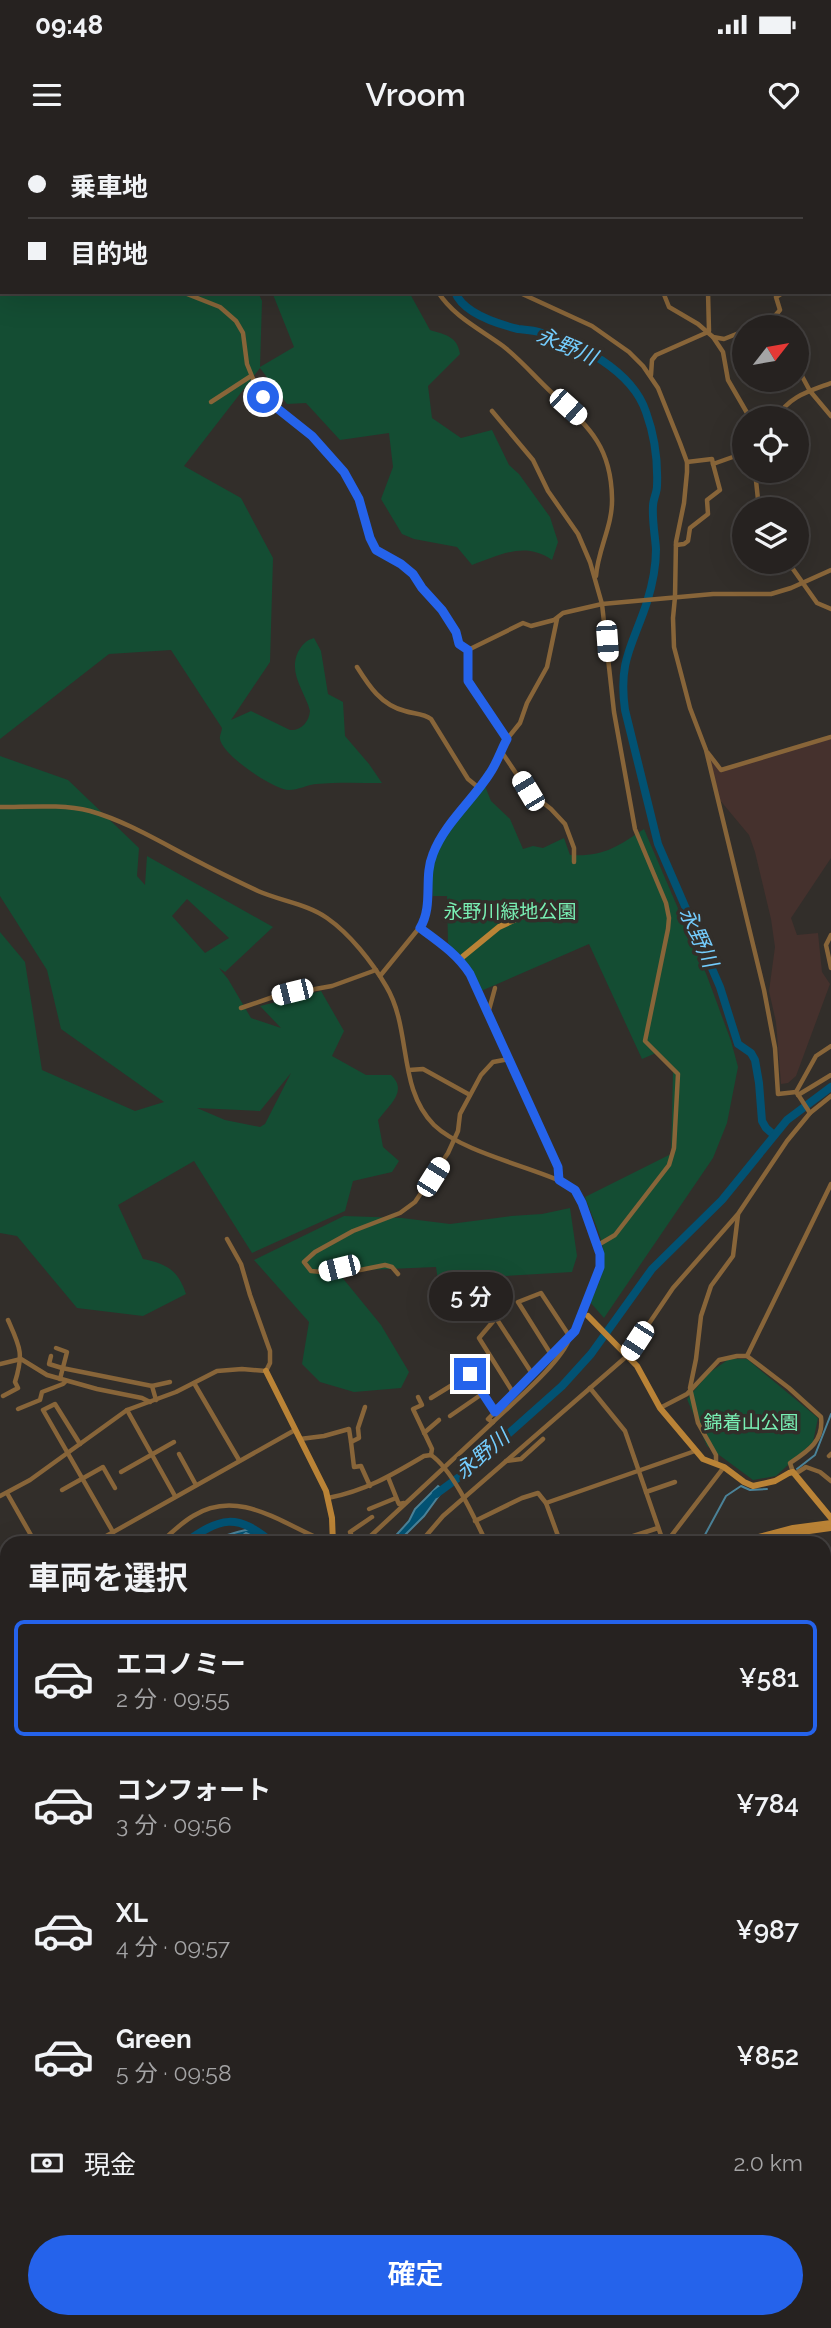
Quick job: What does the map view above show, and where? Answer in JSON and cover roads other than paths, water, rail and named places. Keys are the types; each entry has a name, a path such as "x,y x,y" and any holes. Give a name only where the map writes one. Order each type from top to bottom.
{"street":[{"path":"187,294 220,307 236,321 243,333 251,376 263,397 312,436 344,472 359,499 376,550 413,574 442,610 456,632 459,644 468,650"},
{"path":"440,294 461,318 526,365 579,416 596,438 608,467 612,496 610,522 597,564 596,582"},
{"path":"522,294 592,326 629,352 651,376 666,405 687,462 684,503 676,545 673,618 676,658 690,708 706,750 764,989 775,1048 778,1094 798,1095 831,1075"},
{"path":"664,294 668,307 709,331 723,352 728,380 743,406"},
{"path":"708,294 709,331"},
{"path":"776,315 780,310 776,297 780,294"},
{"path":"651,376 652,360 656,355 709,331"},
{"path":"713,337 724,339 732,336"},
{"path":"211,402 251,376"},
{"path":"784,406 831,383"},
{"path":"810,391 831,416"},
{"path":"492,411 533,460 548,491 578,534 596,582 602,604 614,712 635,829 668,911 668,929 645,1041 676,1070 679,1083 674,1148 669,1165 615,1236 598,1245"},
{"path":"713,464 732,457"},
{"path":"676,545 688,541 690,528 708,514 707,500 720,490 712,459 687,462"},
{"path":"468,650 523,623 531,626 557,619 563,613 602,604 675,597 771,594 802,584 831,570"},
{"path":"796,574 817,603 831,610"},
{"path":"380,976 420,928 427,913 428,874 433,853 495,766 507,739 520,723 527,703 547,667 557,619"},
{"path":"468,650 468,681 507,739"},
{"path":"357,667 375,693 385,702 405,712 426,715 431,719 468,779 479,788"},
{"path":"706,750 721,769 831,737"},
{"path":"501,751 528,791 565,824 574,848 574,862"},
{"path":"0,807 80,809 119,822 278,900 303,906 327,918 348,937 380,976 394,1003 414,1093 435,1126 454,1140 559,1180 570,1186 578,1195 601,1259 594,1286 585,1303 586,1313 640,1371 660,1408 695,1451 703,1459 724,1467 753,1486 775,1482 789,1472 794,1473 806,1467 820,1472 831,1481"},
{"path":"460,960 499,927 548,905"},
{"path":"420,928 460,960 475,984 558,1167 559,1180"},
{"path":"831,935 826,945 831,968"},
{"path":"241,1008 292,992 332,986 376,970"},
{"path":"488,1012 495,988"},
{"path":"798,1095 816,1056 831,1046"},
{"path":"398,1275 392,1267 385,1265 360,1270 343,1267 322,1272 309,1269 304,1262 315,1252 353,1231 410,1207 427,1186 454,1140 460,1114 481,1075 493,1062 509,1059"},
{"path":"408,1070 423,1069 470,1095"},
{"path":"798,1095 810,1112"},
{"path":"426,1536 463,1496 590,1388 625,1354 673,1288 738,1214 810,1112 831,1096"},
{"path":"747,1356 831,1184"},
{"path":"716,1464 716,1455 698,1423 691,1391 701,1316 711,1286 733,1256 738,1214"},
{"path":"228,1239 241,1264 270,1351 270,1363 266,1371"},
{"path":"372,1536 493,1422 568,1345 570,1337 541,1293 518,1302 552,1356"},
{"path":"493,1422 488,1419 570,1337 586,1313"},
{"path":"514,1394 479,1338 496,1318 533,1375"},
{"path":"3,1396 18,1388 15,1382 21,1359 16,1336 8,1320"},
{"path":"18,1409 40,1400 42,1392 60,1386 67,1352 56,1348"},
{"path":"51,1356 49,1364 62,1368 152,1386 170,1382"},
{"path":"660,1408 691,1391 719,1360 729,1356 747,1356 821,1417 821,1429 816,1445 790,1463 794,1473 831,1523"},
{"path":"0,1364 21,1359 38,1371 63,1380 153,1401"},
{"path":"463,1362 495,1412"},
{"path":"0,1496 30,1480 127,1410 153,1401 212,1373 228,1369 266,1371"},
{"path":"266,1371 318,1473 328,1498 332,1536"},
{"path":"431,1398 470,1374"},
{"path":"194,1383 239,1461"},
{"path":"152,1386 153,1401"},
{"path":"590,1388 625,1431 662,1536"},
{"path":"450,1416 482,1394"},
{"path":"418,1397 422,1405 412,1409 432,1449 431,1455"},
{"path":"80,1444 55,1404 43,1410 113,1532"},
{"path":"351,1442 359,1438 358,1428 365,1407"},
{"path":"127,1410 175,1496"},
{"path":"424,1434 439,1420"},
{"path":"299,1439 349,1429 354,1467 361,1466 370,1486"},
{"path":"106,1536 295,1430"},
{"path":"506,1461 520,1460 543,1439"},
{"path":"121,1472 174,1442"},
{"path":"546,1503 695,1451"},
{"path":"179,1454 196,1485"},
{"path":"431,1455 463,1496 482,1536"},
{"path":"328,1498 370,1486 424,1456 431,1455"},
{"path":"62,1490 103,1467 115,1488"},
{"path":"671,1536 724,1467"},
{"path":"388,1477 399,1504 407,1502"},
{"path":"646,1492 675,1482"},
{"path":"7,1493 31,1536"},
{"path":"475,1521 538,1493 546,1503 558,1536"},
{"path":"369,1509 396,1498"},
{"path":"168,1536 184,1522 203,1511 219,1505 235,1504 262,1511 316,1536"},
{"path":"352,1536 350,1532 372,1517"},
{"path":"762,1536 793,1528 831,1523"},
{"path":"783,1536 831,1523"},
{"path":"633,1536 658,1528"}],"water":[{"path":"438,1486 443,1490 424,1516 404,1536 395,1536 409,1521 415,1509"},
{"path":"252,1529 266,1536 246,1533 242,1536 222,1536"}],"waterway":[{"name":"永野川","path":"456,294 465,306 491,321 554,337 602,360 629,383 646,412 657,467 657,489 653,503 656,556 649,596 625,665 625,710 658,844 720,987 738,1044 751,1053 755,1060 762,1121 774,1135"},
{"name":"永野川","path":"436,1494 462,1475 562,1386 591,1354 652,1269 722,1200 787,1120 831,1087"},
{"path":"797,1469 815,1455 831,1414"},
{"path":"704,1536 726,1496 741,1486 750,1490 767,1489"},
{"name":"永野川","path":"196,1536 208,1528 229,1522 249,1527 264,1536"}],"park label":[{"name":"永野川緑地公園","path":"510,911"},
{"name":"錦着山公園","path":"751,1422"}]}
